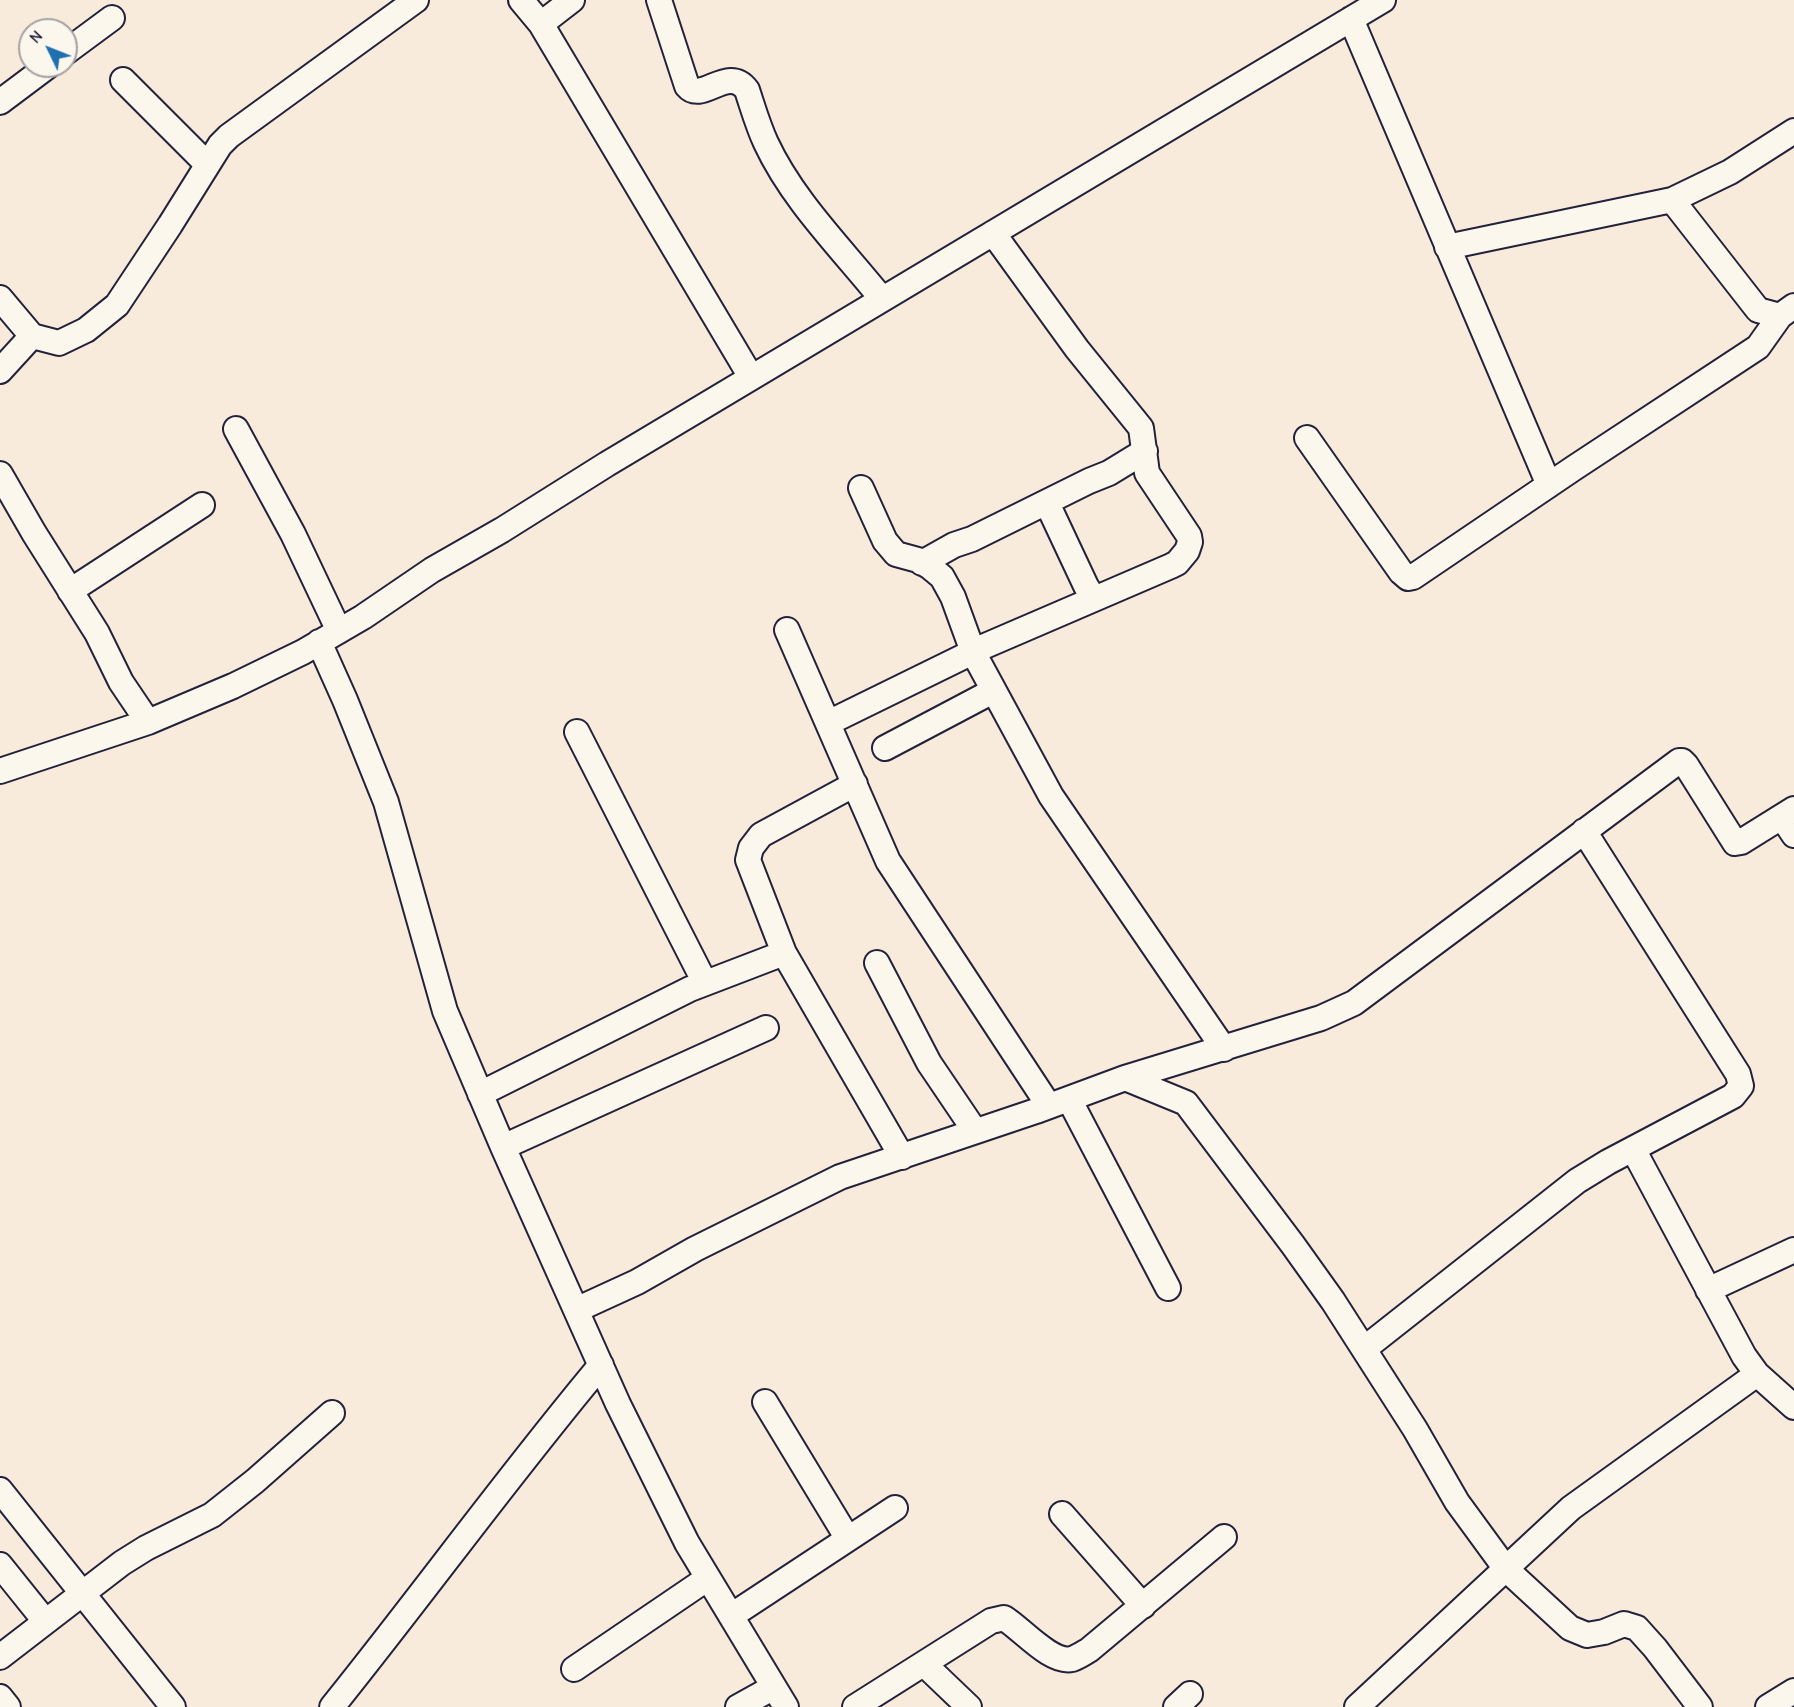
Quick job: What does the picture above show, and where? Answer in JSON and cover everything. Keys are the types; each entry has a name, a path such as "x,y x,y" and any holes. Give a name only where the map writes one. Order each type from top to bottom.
{"street":[{"path":"0,298 32,336 59,343 86,330 117,304 170,225 207,164 229,136 416,0"},
{"path":"521,0 541,24 751,377"},
{"path":"541,24 572,0"},
{"path":"659,0 687,86 696,92 730,80 743,85 747,90 765,141 779,169 882,299"},
{"path":"0,771 148,722 232,686 329,637 432,570 502,530 607,464 1383,0"},
{"path":"78,43 112,18"},
{"path":"1351,19 1549,485"},
{"path":"0,102 32,78"},
{"path":"123,80 207,164"},
{"path":"1447,247 1672,200 1730,172 1794,131"},
{"path":"1672,200 1758,310 1787,311"},
{"path":"828,723 974,652 1171,566 1187,551 1189,536 1149,476 1143,434 1138,423 1070,339 993,233"},
{"path":"1306,438 1401,572 1408,578 1416,576 1758,347 1787,311"},
{"path":"0,371 32,336"},
{"path":"236,429 293,534 329,637 345,700 386,802 445,1011 480,1094 601,1365 687,1543 780,1697 738,1707"},
{"path":"922,563 954,545 972,539 1047,503 1089,480 1109,473 1144,451"},
{"path":"0,474 97,633 121,682 148,722"},
{"path":"861,488 885,541 896,554 922,563 942,577 953,597 974,652 993,691 1051,796 1224,1049"},
{"path":"1047,503 1094,599"},
{"path":"70,591 202,505"},
{"path":"787,630 888,861 1059,1103 1168,1288"},
{"path":"885,748 993,691"},
{"path":"577,732 705,983"},
{"path":"576,1310 637,1282 695,1249 840,1178 1125,1078 1321,1018 1354,1003 1679,761 1686,765 1735,843 1790,820"},
{"path":"855,784 761,835 751,848 748,860 784,953 902,1157"},
{"path":"1364,1349 1562,1192 1591,1172 1738,1092 1741,1081 1584,831"},
{"path":"480,1094 690,988 784,953"},
{"path":"877,963 929,1064 975,1131"},
{"path":"503,1147 766,1028"},
{"path":"1125,1078 1186,1103 1293,1245 1364,1349 1415,1429 1457,1502 1506,1569 1570,1628 1587,1635 1604,1632 1624,1624 1637,1628 1700,1707"},
{"path":"1633,1149 1744,1356 1757,1374 1793,1404"},
{"path":"1708,1290 1794,1250"},
{"path":"332,1707 414,1604 543,1434 601,1365"},
{"path":"1357,1707 1571,1508 1757,1374"},
{"path":"765,1402 848,1539"},
{"path":"5,1645 45,1622 146,1548 212,1515 255,1481 332,1413"},
{"path":"0,1490 168,1705"},
{"path":"731,1616 895,1508"},
{"path":"1062,1514 1143,1606"},
{"path":"855,1707 991,1622 1004,1618 1049,1654 1062,1659 1071,1659 1089,1650 1224,1537"},
{"path":"0,1565 45,1622"},
{"path":"574,1669 708,1578"},
{"path":"924,1664 969,1707"},
{"path":"1768,1707 1794,1691"},
{"path":"0,1697 8,1707"}]}
